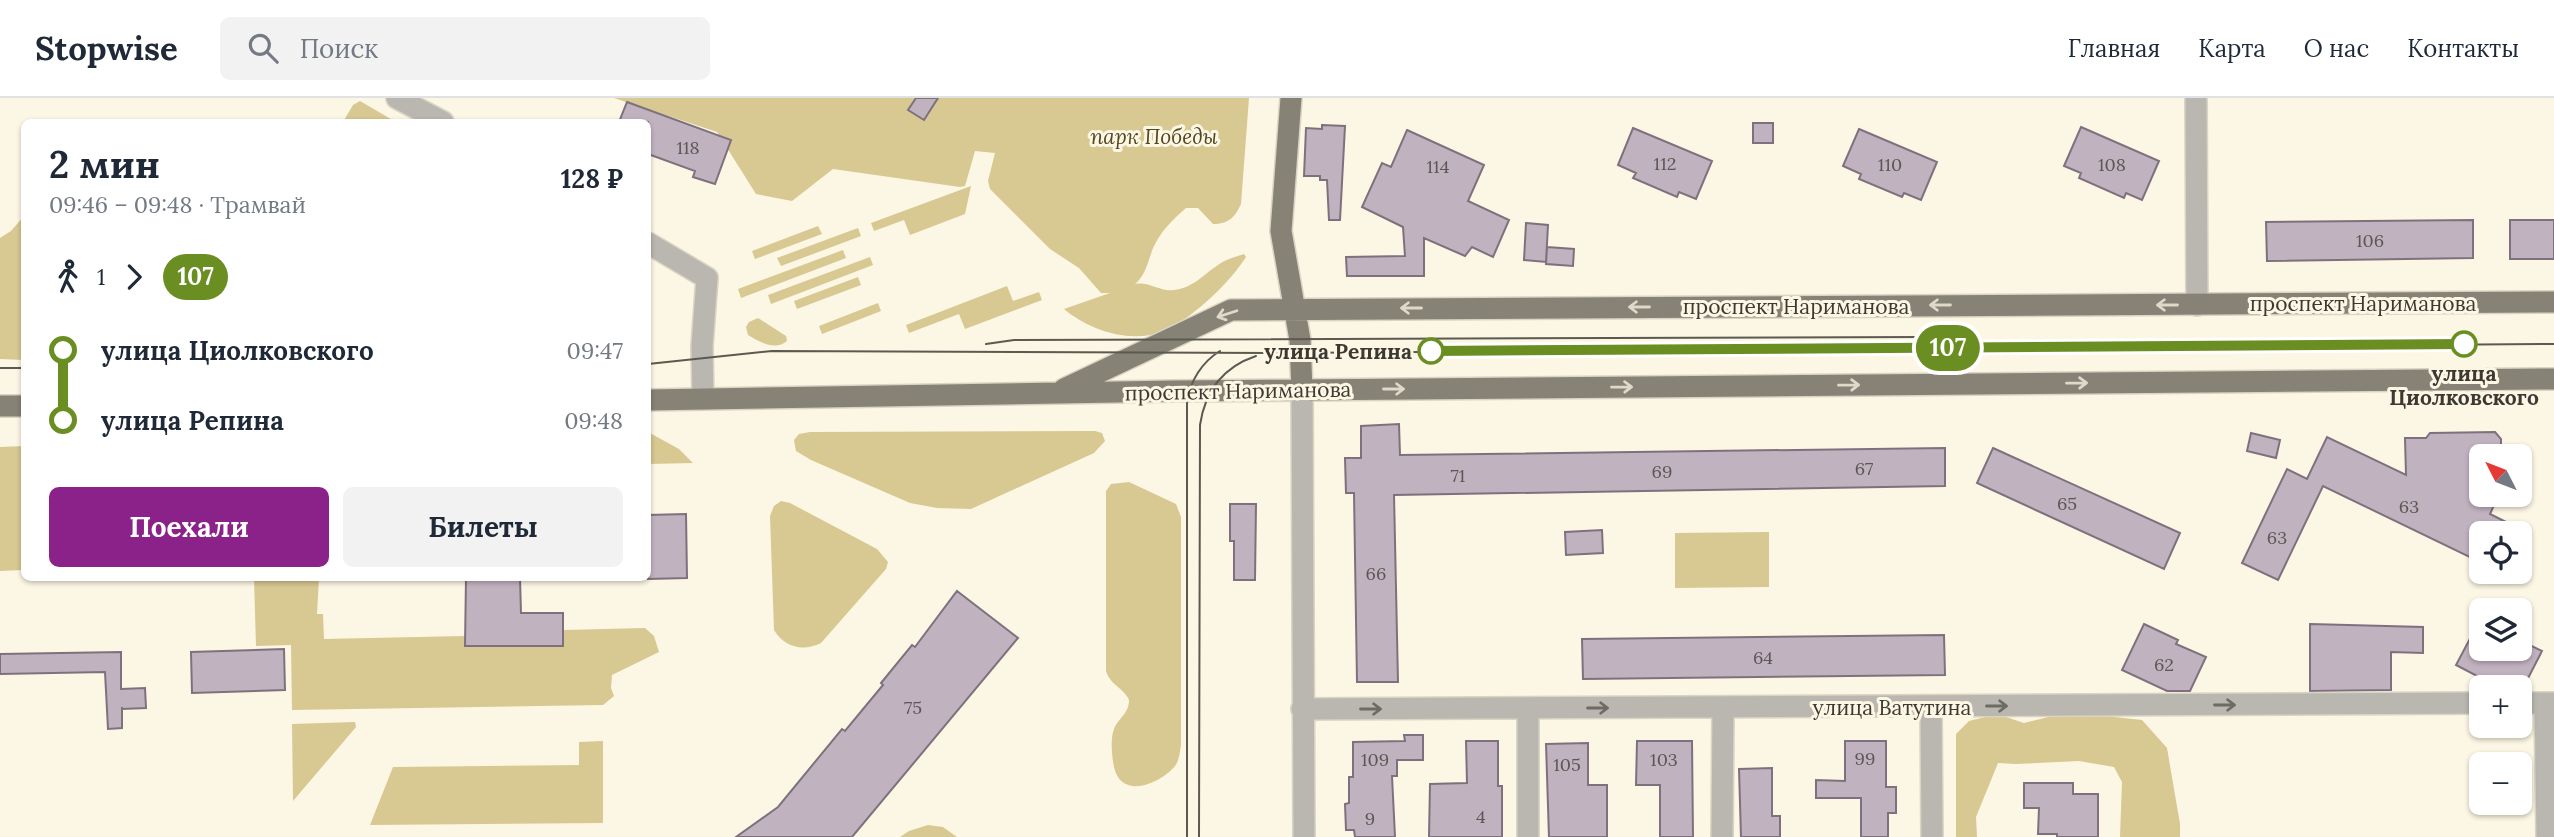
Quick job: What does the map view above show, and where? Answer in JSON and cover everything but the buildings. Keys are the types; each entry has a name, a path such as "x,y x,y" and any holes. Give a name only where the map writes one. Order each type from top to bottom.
{"main road":[{"path":"1292,98 1281,231 1302,352 1301,390"},
{"name":"проспект Нариманова","path":"1056,393 1231,310 2554,302"},
{"name":"проспект Нариманова","path":"651,400 1301,390 2554,379"},
{"path":"0,406 21,406"}],"street":[{"path":"397,98 437,119"},
{"path":"2196,98 2197,305"},
{"path":"651,245 707,278 702,346 703,399"},
{"path":"1301,390 1304,837"},
{"path":"2532,703 2550,703 2547,837"},
{"name":"улица Ватутина","path":"1302,709 2469,704"},
{"path":"1931,707 1931,837"},
{"path":"1722,837 1723,708"},
{"path":"1528,709 1528,837"}],"green space":[{"name":"парк Победы","path":"614,98 1249,98 1241,204 1236,213 1227,221 1213,224 1198,208 1186,208 1160,236 1144,272 1135,284 1169,290 1181,289 1224,261 1244,254 1246,257 1210,298 1177,324 1166,330 1140,336 1112,333 1086,324 1064,309 1110,293 1101,293 1079,268 1050,249 990,189 988,181 995,153 975,151 965,186 833,169 792,201 756,194 717,132"},
{"path":"360,101 391,119 345,119 353,105"},
{"path":"971,186 965,214 910,235 904,220 874,231 871,223"},
{"path":"21,219 21,360 0,359 0,238"},
{"path":"818,226 822,234 755,259 752,251"},
{"path":"858,228 861,236 781,266 777,258"},
{"path":"843,250 846,258 741,298 738,289"},
{"path":"870,257 873,265 771,304 768,295"},
{"path":"858,277 861,285 797,309 794,301"},
{"path":"1007,286 1013,301 1039,292 1042,300 965,329 959,314 909,333 906,325"},
{"path":"878,303 881,311 822,334 819,326"},
{"path":"758,318 786,336 787,341 773,345 762,343 748,335 746,327 749,322"},
{"path":"810,432 1102,433 1105,441 1094,453 971,509 937,508 910,503 811,460 796,451 794,440 799,434"},
{"path":"651,434 679,449 693,463 651,464"},
{"path":"21,446 21,570 0,571 0,447"},
{"path":"1129,482 1176,504 1181,517 1180,753 1175,766 1168,773 1142,786 1124,783 1114,767 1114,729 1127,709 1129,700 1106,671 1106,491 1111,484"},
{"path":"781,501 790,503 877,549 888,562 886,569 821,643 814,646 789,644 774,630 770,516 774,506"},
{"path":"1769,532 1769,587 1675,588 1675,533"},
{"path":"254,581 319,581 317,614 323,614 324,639 465,636 465,646 563,645 564,630 645,628 654,636 659,652 612,675 611,688 614,696 603,705 292,710 291,645 256,646"},
{"path":"2069,712 2142,720 2167,748 2180,837 2120,837 2122,782 2114,767 2079,761 1998,763 1976,817 1977,837 1956,837 1956,734 1969,721 1997,714 2024,723"},
{"path":"355,722 356,727 293,801 292,724"},
{"path":"603,741 603,823 370,825 393,767 579,765 579,742"},
{"path":"928,825 943,827 957,837 900,837"}],"tram line":[{"path":"986,344 1014,340 1924,337"},
{"name":"107","path":"1431,351 2464,344"},
{"path":"651,364 772,351 1280,353 2554,344"},
{"path":"1187,837 1187,402 1198,373 1220,351"},
{"path":"1199,837 1200,425 1206,401 1218,382 1234,367 1256,356"},
{"path":"0,368 21,368"}],"place":[{"name":"улица Циолковского","path":"2464,344"},
{"name":"улица Репина","path":"1431,351"}]}
